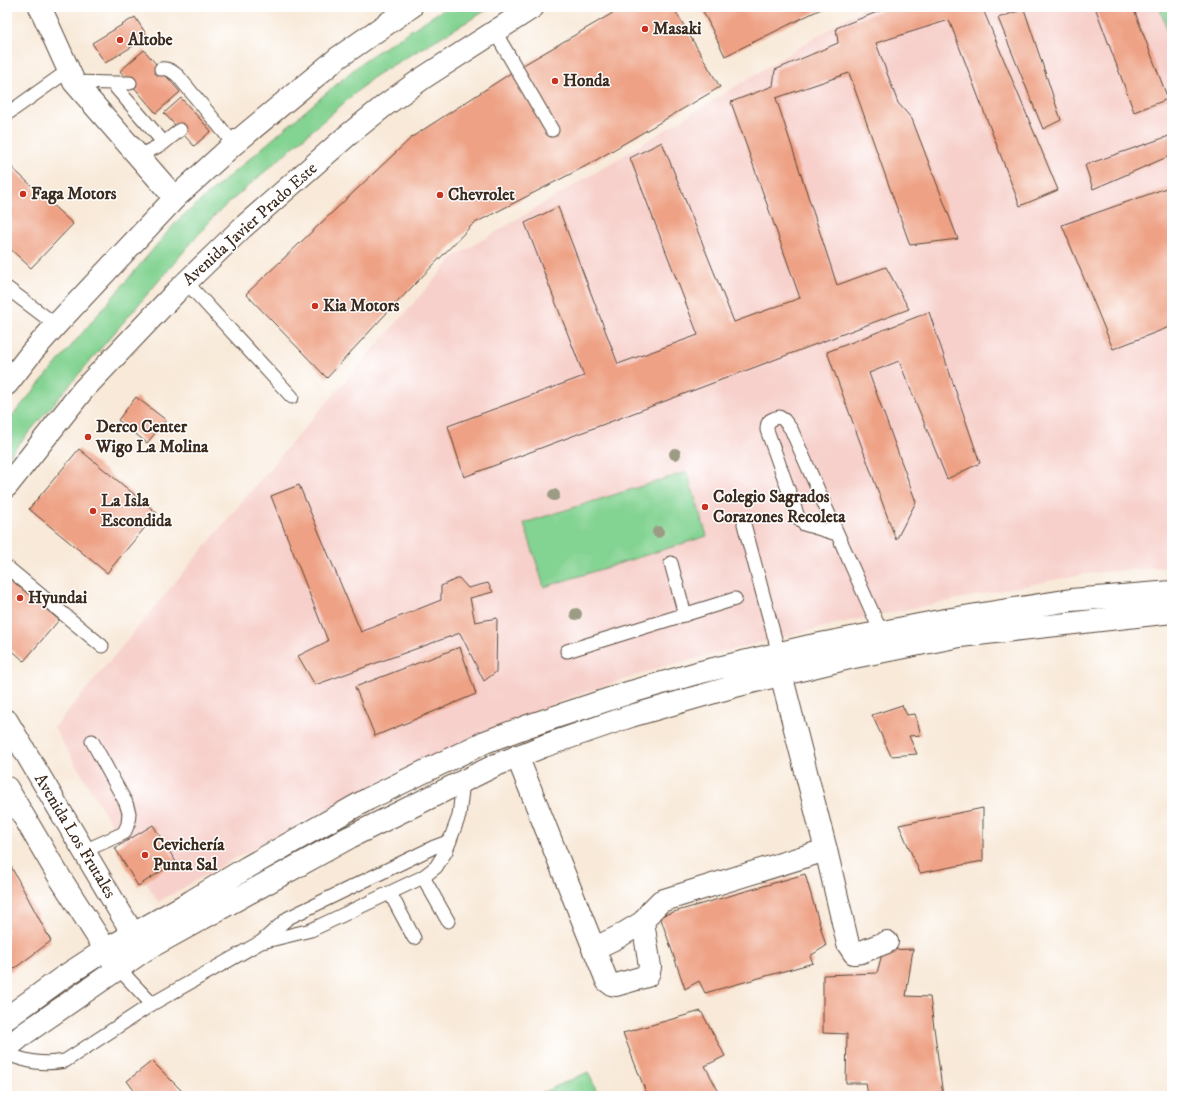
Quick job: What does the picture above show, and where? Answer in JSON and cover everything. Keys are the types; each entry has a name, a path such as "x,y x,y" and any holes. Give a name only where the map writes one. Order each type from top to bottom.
{"main road":[{"path":"40,7 72,76 175,198"},
{"path":"9,379 56,325 175,198 234,144 339,57 411,7"},
{"name":"Avenida Javier Prado Este","path":"7,486 83,390 176,291 242,228 348,135 378,111 423,78 533,7"},
{"path":"7,1018 62,978 105,950 139,942 463,781 517,756 631,716 739,684 780,664 881,632 945,620 1071,600 1172,592"},
{"path":"7,1048 24,1034 118,968 139,942 192,901 248,866 368,799 485,742 528,726 631,692 697,673 849,658 960,636 1172,612"},
{"path":"780,664 848,944 854,953 861,952 887,942"},
{"name":"Avenida Los Frutales","path":"7,721 139,942"},
{"path":"517,756 593,949 607,981 611,984 616,985 647,976 650,967 643,922"},
{"name":"Avenida Los Frutales","path":"7,788 57,873 105,950 118,968"},
{"path":"593,949 618,937 643,922 661,901 826,850"},
{"path":"57,873 69,879 76,879 84,876 87,871 87,856"}],"lane":[{"path":"495,32 552,130"},
{"path":"160,69 166,68 178,76 202,114 234,144"},
{"path":"7,114 72,76 112,84 130,83"},
{"path":"112,84 164,143"},
{"path":"139,156 164,143 180,130"},
{"path":"186,282 292,397"},
{"path":"7,288 56,325"},
{"path":"837,534 804,524 798,517 767,430 767,424 770,420 779,417 791,428 881,632"},
{"path":"744,524 780,664"},
{"path":"671,563 685,615"},
{"path":"7,567 102,646"},
{"path":"567,651 735,599"},
{"path":"87,856 124,833 128,824 129,813 126,803 92,741"},
{"path":"261,942 311,930 423,877 436,867 446,851 459,816 463,781"},
{"path":"7,1054 22,1060 39,1064 64,1061 152,1004 261,942 288,918 434,846 450,841"},
{"path":"423,877 448,921"},
{"path":"390,893 414,938"},
{"path":"118,968 152,1004"}],"shaded area":[{"name":"Colegio Sagrados Corazones Recoleta","path":"865,7 1172,7 1172,566 1083,574 844,622 661,667 566,699 400,771 232,860 158,902 54,728 287,448 454,257 608,165"}],"green space":[{"path":"447,7 492,7 376,75 216,214 7,458 7,422 177,221 366,59"},
{"path":"1159,7 1172,7 1172,42"},
{"path":"687,472 707,536 544,587 524,523"},
{"path":"588,1072 599,1096 535,1096"}],"building":[{"path":"623,7 673,7 720,87 586,166 473,224 382,318 327,378 246,294 412,137 525,64"},
{"path":"701,7 825,7 725,56"},
{"path":"890,7 982,7 1058,190 1020,206 949,20 876,43 898,103 912,119 958,239 910,245 849,73 776,98 837,285 886,267 909,309 464,477 448,426 584,376 525,223 558,207 618,364 698,335 630,158 662,142 734,322 800,298 731,102 773,86 775,70 838,43 836,28"},
{"path":"1095,7 1133,7 1168,99 1134,112"},
{"path":"1024,9 1061,120 1043,129 998,18"},
{"name":"Altobe","path":"135,17 148,37 105,63 92,43"},
{"path":"144,50 180,92 156,113 120,71"},
{"path":"181,98 211,131 194,146 164,113"},
{"path":"1172,135 1172,155 1093,189 1085,165"},
{"name":"Faga Motors","path":"7,163 73,224 31,268 7,246"},
{"path":"1172,186 1172,326 1113,349 1062,225"},
{"path":"929,312 980,463 947,479 899,361 869,373 916,502 896,540 827,352"},
{"path":"136,397 166,420 147,443 118,420"},
{"name":"La Isla Escondida","path":"79,449 157,513 107,573 29,509"},
{"path":"299,485 361,632 441,600 441,586 459,578 468,588 488,583 493,592 470,598 475,622 497,618 496,672 484,681 460,633 315,685 298,656 328,641 271,496"},
{"name":"Hyundai","path":"7,576 59,620 24,661 7,646"},
{"path":"460,647 476,694 375,736 355,687"},
{"path":"902,705 907,715 915,714 921,735 909,736 917,754 891,756 872,715"},
{"path":"983,808 983,861 920,873 899,825"},
{"name":"Cevichería Punta Sal","path":"153,825 176,862 138,886 115,848"},
{"path":"7,859 51,941 7,974"},
{"path":"805,874 826,946 810,956 813,963 705,993 699,981 685,989 660,916"},
{"path":"913,949 906,996 930,997 943,1096 868,1096 866,1083 846,1083 847,1034 823,1033 823,975 877,973 883,950"},
{"path":"701,1011 725,1056 705,1066 721,1096 646,1096 647,1095 623,1033"},
{"path":"152,1061 187,1096 138,1096 127,1081"}],"place":[{"name":"Masaki","path":"645,29"},
{"name":"Altobe","path":"120,40"},
{"name":"Honda","path":"555,81"},
{"name":"Faga Motors","path":"23,194"},
{"name":"Chevrolet","path":"440,195"},
{"name":"Kia Motors","path":"315,306"},
{"name":"Derco Center Wigo La Molina","path":"88,437"},
{"name":"Colegio Sagrados Corazones Recoleta","path":"705,507"},
{"name":"La Isla Escondida","path":"93,511"},
{"name":"Hyundai","path":"20,598"},
{"name":"Cevichería Punta Sal","path":"145,855"}]}
